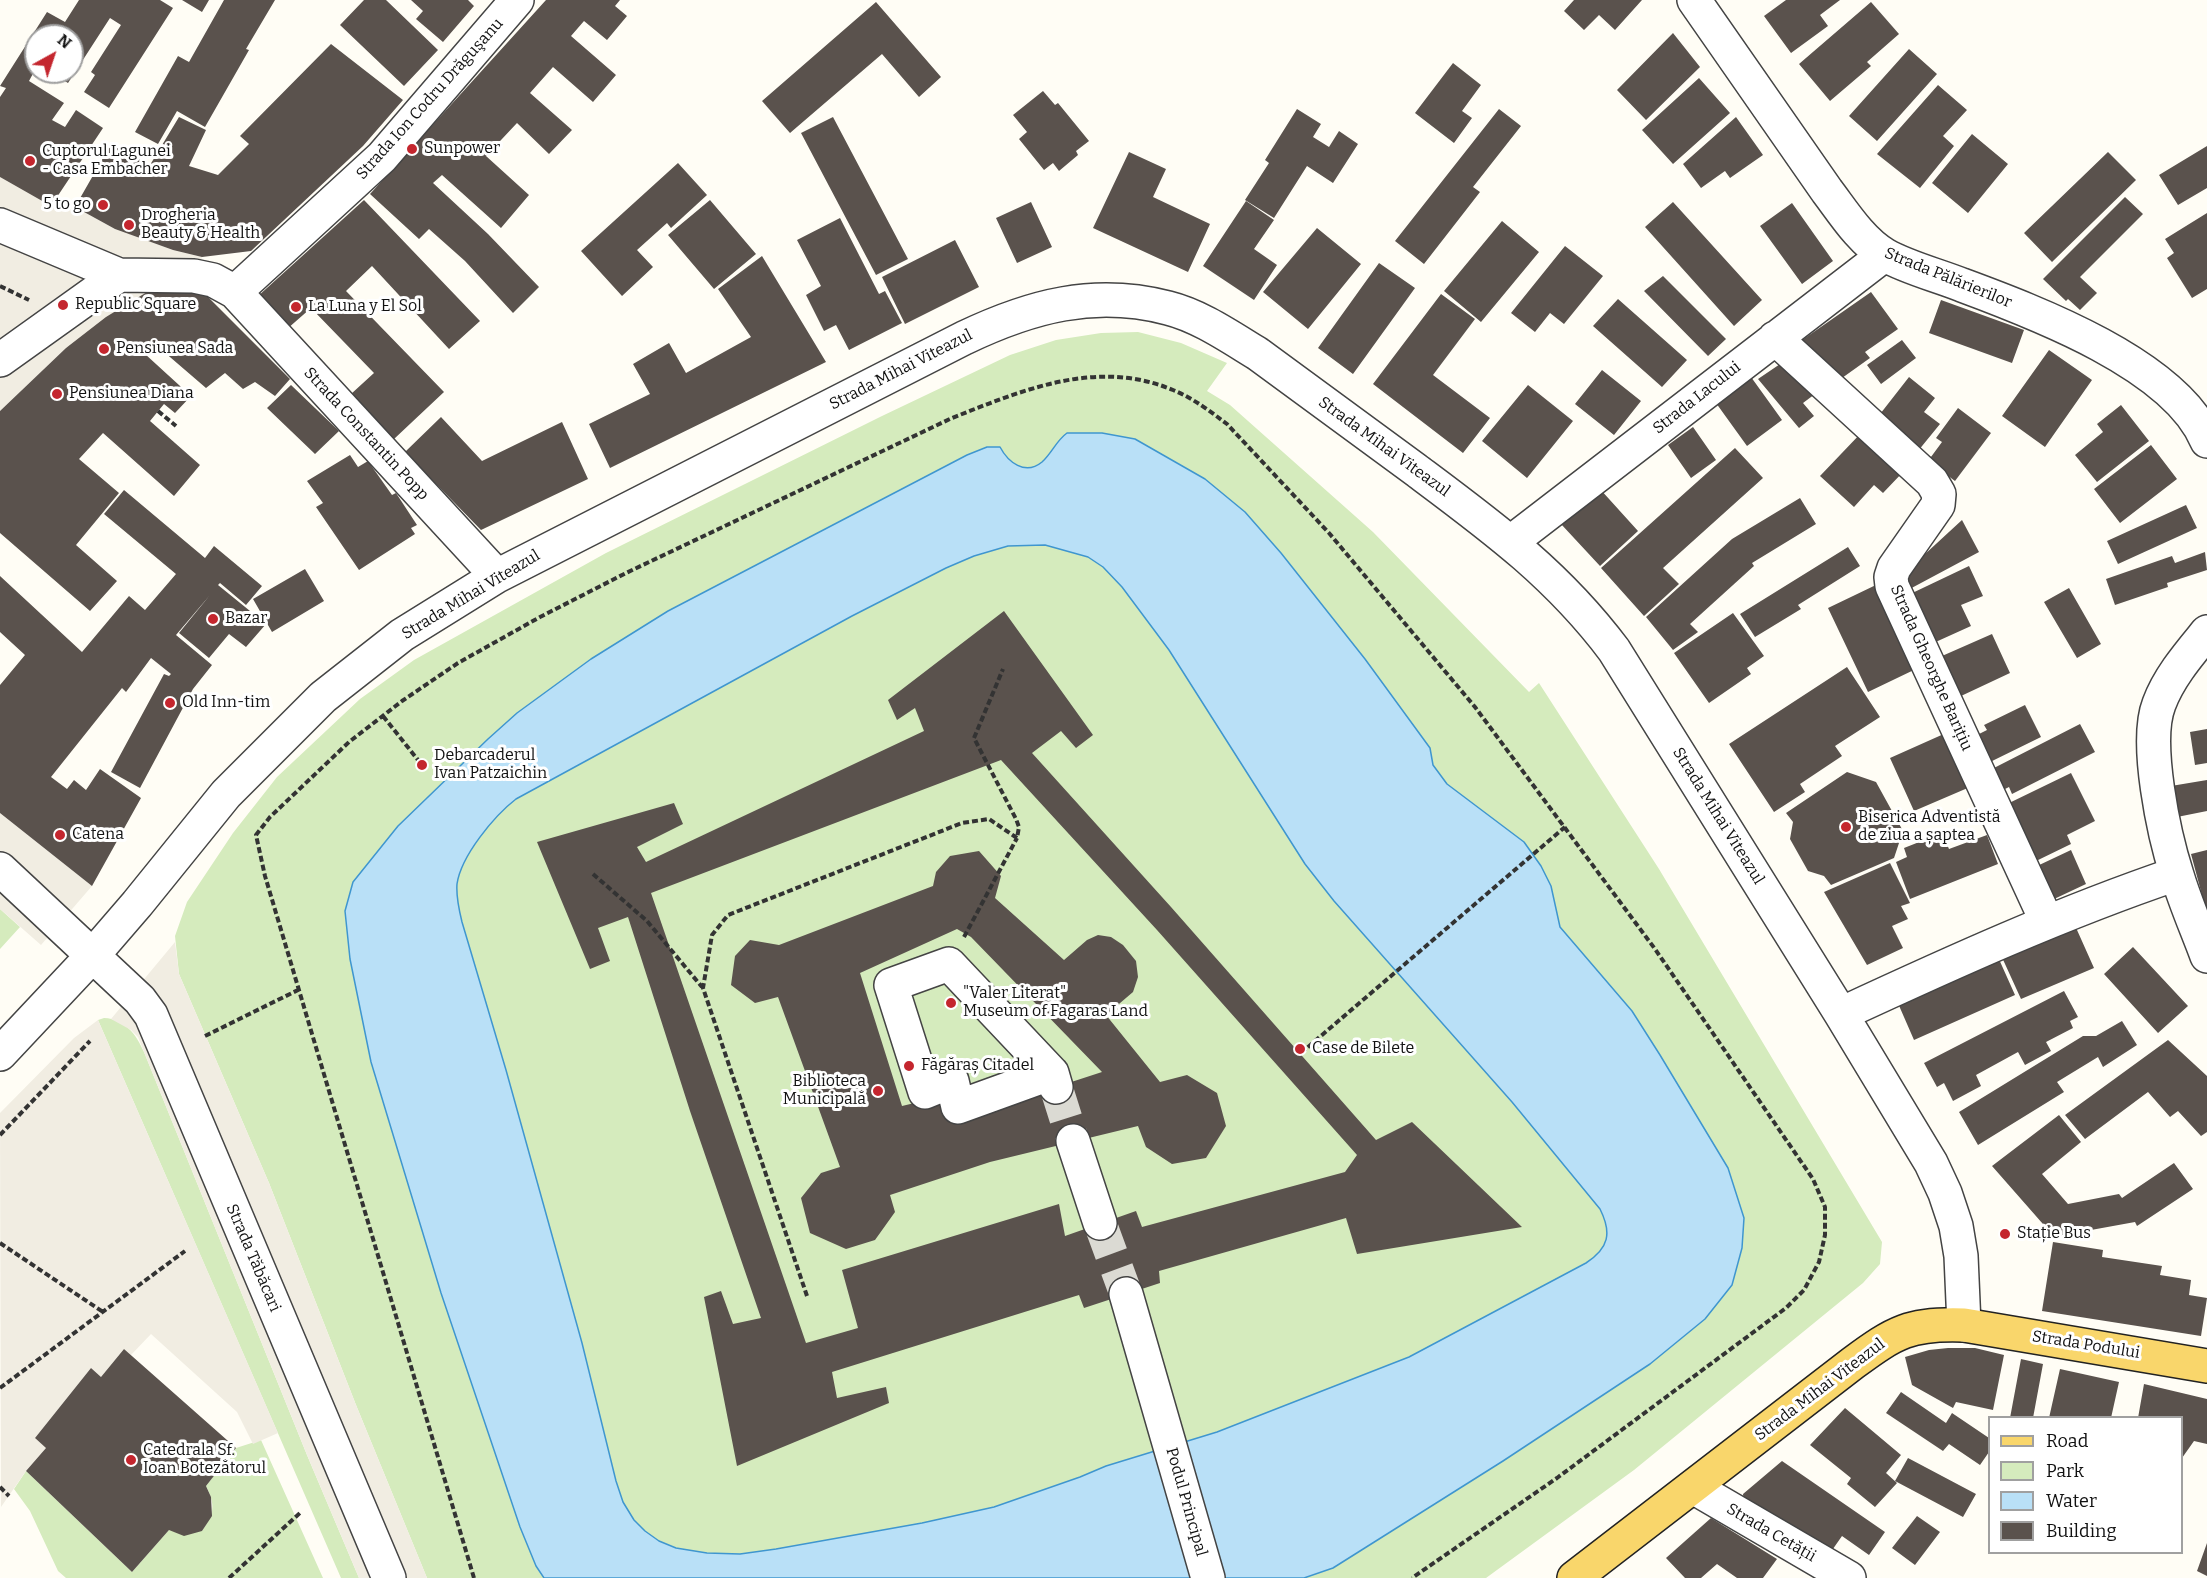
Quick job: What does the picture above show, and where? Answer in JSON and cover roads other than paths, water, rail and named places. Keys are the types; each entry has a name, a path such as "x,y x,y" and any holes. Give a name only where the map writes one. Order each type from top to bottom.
{"main road":[{"name":"Strada Mihai Viteazul","path":"1574,1578 1888,1338 1910,1329 1936,1324 1964,1325"},
{"name":"Strada Podului","path":"1964,1325 2207,1366"}],"street":[{"name":"Strada Ion Codru Drăguşanu","path":"235,292 382,157 517,0"},
{"name":"Strada Pălărierilor","path":"1694,0 1827,190 1851,221 1884,255 2035,314 2079,334 2125,360 2156,380 2182,402 2207,441"},
{"path":"0,225 119,275 194,276 223,284 235,292"},
{"name":"Strada Lacului","path":"1511,542 1884,255"},
{"path":"0,360 119,275"},
{"name":"Strada Constantin Popp","path":"235,292 497,576"},
{"name":"Strada Mihai Viteazul","path":"0,1054 93,955 226,794 323,697 402,635 497,576 905,367 998,322 1045,306 1121,300 1170,308 1215,328 1258,354 1511,542 1571,597 1614,650 1931,1163 1945,1193 1956,1226 1961,1256 1964,1325"},
{"name":"Strada Gheorghe Barițiu","path":"1775,338 1932,482 1939,494 1938,505 1894,568 1891,577 1892,586 2047,922"},
{"path":"2207,632 2172,679 2158,705 2154,730 2156,776 2176,874 2207,956"},
{"name":"Strada Tăbăcari","path":"0,869 140,1000 151,1015 389,1578"},
{"path":"1841,1014 1943,966 2047,922 2176,874"},
{"path":"949,964 1054,1080 958,1107 952,1081 926,1092 891,985 949,964"},
{"path":"1073,1141 1100,1223"},
{"name":"Podul Principal","path":"1126,1294 1208,1578"},
{"name":"Strada Cetății","path":"1693,1487 1849,1578"}],"water":[{"path":"1067,433 1102,433 1135,439 1205,479 1245,512 1281,553 1365,659 1430,748 1433,765 1447,784 1524,842 1541,866 1551,886 1560,927 1632,1011 1728,1168 1744,1218 1742,1248 1732,1285 1705,1319 1650,1364 1503,1461 1333,1568 1304,1578 544,1578 536,1566 520,1527 441,1293 371,1062 350,959 345,911 353,882 398,826 488,739 517,713 591,659 668,611 967,455 987,447 1000,447 1012,462 1029,468 1042,462","holes":["1045,545 1088,557 1103,567 1122,587 1169,650 1305,864 1334,901 1512,1102 1600,1209 1607,1233 1604,1246 1586,1263 1409,1357 1217,1432 1106,1466 994,1507 922,1523 740,1554 707,1553 676,1548 659,1541 634,1520 623,1502 616,1481 582,1343 461,917 457,899 457,884 465,861 489,826 516,799 852,616 946,568 974,556 1008,546"]}],"tunnel":[{"path":"1056,1087 1073,1141"},
{"path":"1100,1223 1126,1294"}],"place":[{"name":"Sunpower","path":"412,149"},
{"name":"Cuptorul Lagunei - Casa Embacher","path":"30,161"},
{"name":"5 to go","path":"103,205"},
{"name":"Drogheria Beauty & Health","path":"129,225"},
{"name":"Republic Square","path":"63,305"},
{"name":"La Luna y El Sol","path":"296,307"},
{"name":"Pensiunea Sada","path":"104,349"},
{"name":"Pensiunea Diana","path":"57,394"},
{"name":"Bazar","path":"213,619"},
{"name":"Old Inn-tim","path":"170,703"},
{"name":"Debarcaderul Ivan Patzaichin","path":"422,765"},
{"name":"Biserica Adventistă de ziua a șaptea","path":"1846,827"},
{"name":"Catena","path":"60,835"},
{"name":"\"Valer Literat\" Museum of Fagaras Land","path":"951,1003"},
{"name":"Case de Bilete","path":"1300,1049"},
{"name":"Făgăraș Citadel","path":"909,1066"},
{"name":"Biblioteca Municipală","path":"878,1091"},
{"name":"Stație Bus","path":"2005,1234"},
{"name":"Catedrala Sf. Ioan Botezătorul","path":"131,1460"}]}
